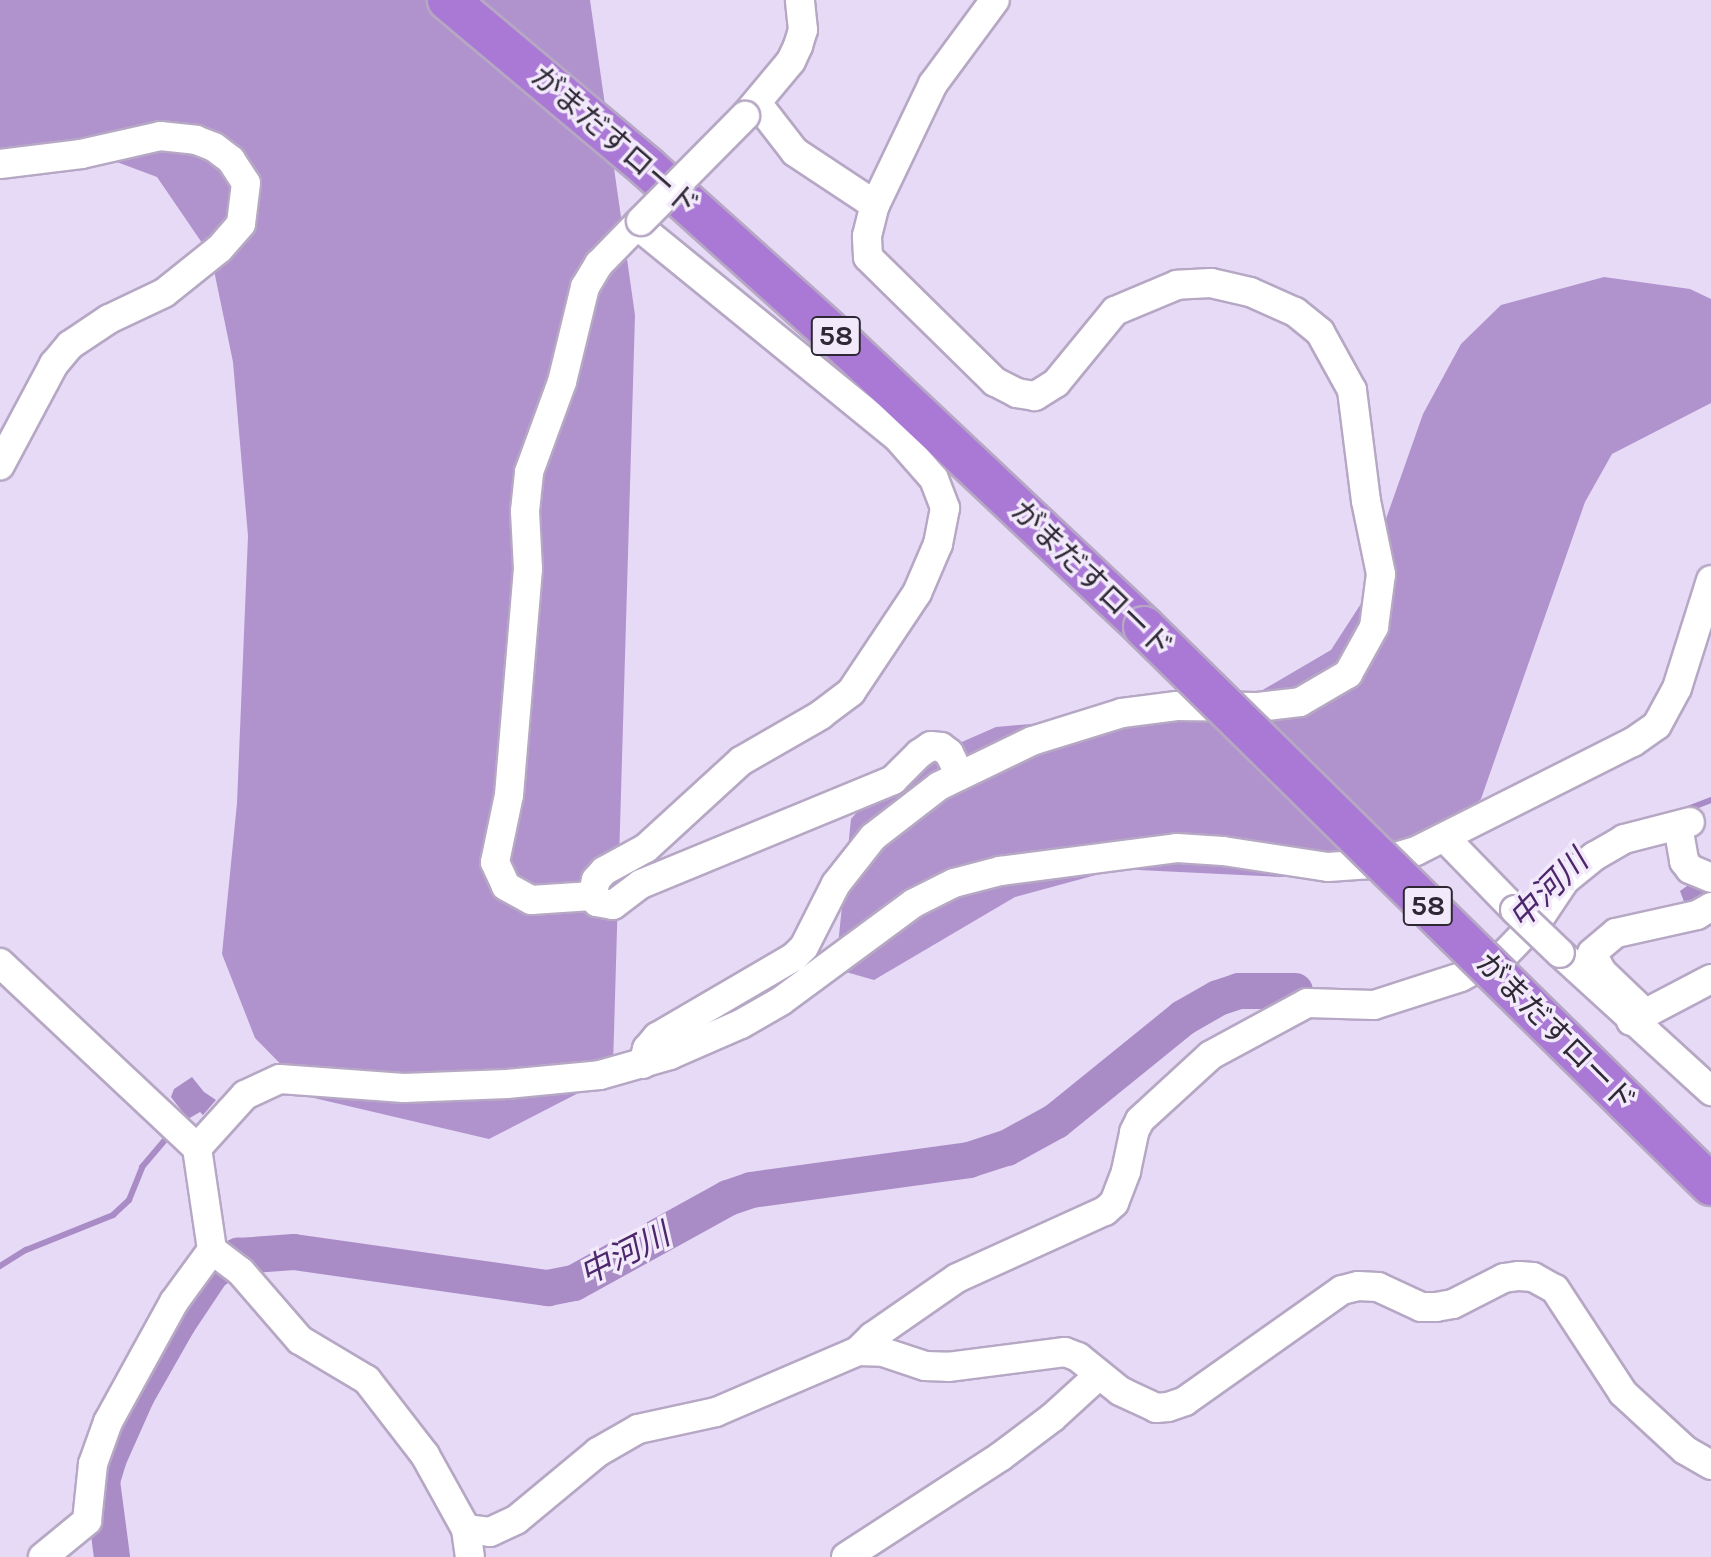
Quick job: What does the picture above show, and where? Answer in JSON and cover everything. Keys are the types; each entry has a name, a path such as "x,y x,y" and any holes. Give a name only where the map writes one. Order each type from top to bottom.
{"highway":[{"name":"がまだすロード","path":"448,0 648,168 847,347 1144,627 1711,1185"}],"street":[{"path":"592,896 531,900 506,886 495,862 509,795 528,569 525,511 529,472 562,382 585,287 599,264 751,109 791,61 803,30 800,0"},
{"path":"643,1064 647,1049 657,1037 794,957 804,947 836,884 873,837 913,802 1032,741 1122,713 1198,705 1282,706 1323,692 1348,674 1374,627 1381,574 1366,501 1352,390 1320,332 1295,312 1250,292 1224,286 1177,285 1115,311 1056,383 1035,396 1017,393 995,382 868,257 867,236 875,205 933,84 995,0"},
{"path":"751,109 795,152 875,205"},
{"path":"0,164 81,154 160,136 196,140 214,147 231,160 246,183 241,224 219,249 164,293 98,325 70,345 54,364 0,465"},
{"path":"592,896 596,880 604,871 646,848 741,761 821,715 851,692 917,593 938,544 945,508 934,479 899,439 639,223"},
{"path":"197,1148 245,1095 280,1079 404,1088 454,1087 553,1081 643,1064 699,1043 754,1016 819,974 889,918 954,883 1000,871 1177,848 1223,851 1328,867 1372,864 1446,839 1633,742 1657,725 1677,688 1707,590"},
{"path":"592,896 597,902 613,905 641,884 893,780 931,746 941,747 949,753 960,776"},
{"path":"466,1529 490,1532 516,1520 598,1452 627,1434 716,1412 858,1351 872,1337 957,1278 1105,1211 1114,1203 1126,1171 1134,1132 1178,1082 1211,1055 1243,1035 1325,993 1374,1005 1461,977 1506,953 1522,938 1565,880 1595,856 1624,839 1684,824 1684,861 1690,869 1711,878"},
{"path":"1446,839 1560,953 1638,1018 1711,1091"},
{"path":"1638,1018 1592,958 1595,948 1627,929 1697,915 1711,907"},
{"path":"1,966 119,1072 197,1148 225,1259 300,1340 367,1380 425,1455 466,1529 470,1557"},
{"path":"1638,1018 1711,979"},
{"path":"43,1557 87,1521 93,1464 108,1422 174,1302 225,1259"},
{"path":"858,1351 883,1352 925,1366 948,1367 1065,1352 1078,1357 1099,1375 1143,1403 1168,1407 1185,1401 1342,1290 1358,1286 1378,1287 1421,1307 1436,1307 1453,1304 1504,1278 1533,1277 1555,1289 1623,1393 1685,1450 1711,1465"},
{"path":"846,1557 1000,1457 1053,1417 1099,1375"}],"shaded area":[{"path":"0,0 590,0 635,315 613,1066 592,1086 489,1139 314,1098 255,1038 222,954 237,803 248,536 233,362 211,256 157,177 66,143 0,150"},
{"path":"1604,277 1690,289 1711,299 1711,403 1612,454 1585,502 1481,799 1429,846 1372,871 1281,877 1118,869 1015,897 874,980 846,972 838,945 851,819 880,786 939,752 996,727 1124,716 1254,695 1331,650 1364,599 1381,533 1423,414 1461,344 1501,305"},
{"path":"1694,881 1711,888 1710,895 1686,907 1680,891"},
{"path":"192,1077 204,1092 216,1100 203,1115 200,1112 188,1119 171,1097 174,1089"}],"waterway":[{"name":"中河川","path":"1685,810 1711,800"},
{"name":"中河川","path":"112,1557 102,1481 109,1458 137,1395 178,1323 212,1272 238,1256 294,1252 548,1288 574,1283 728,1198 751,1190 969,1160 1007,1148 1056,1121 1183,1018 1218,998 1239,991 1295,991"},
{"path":"0,1266 26,1250 113,1215 129,1200 142,1167 170,1134"}]}
